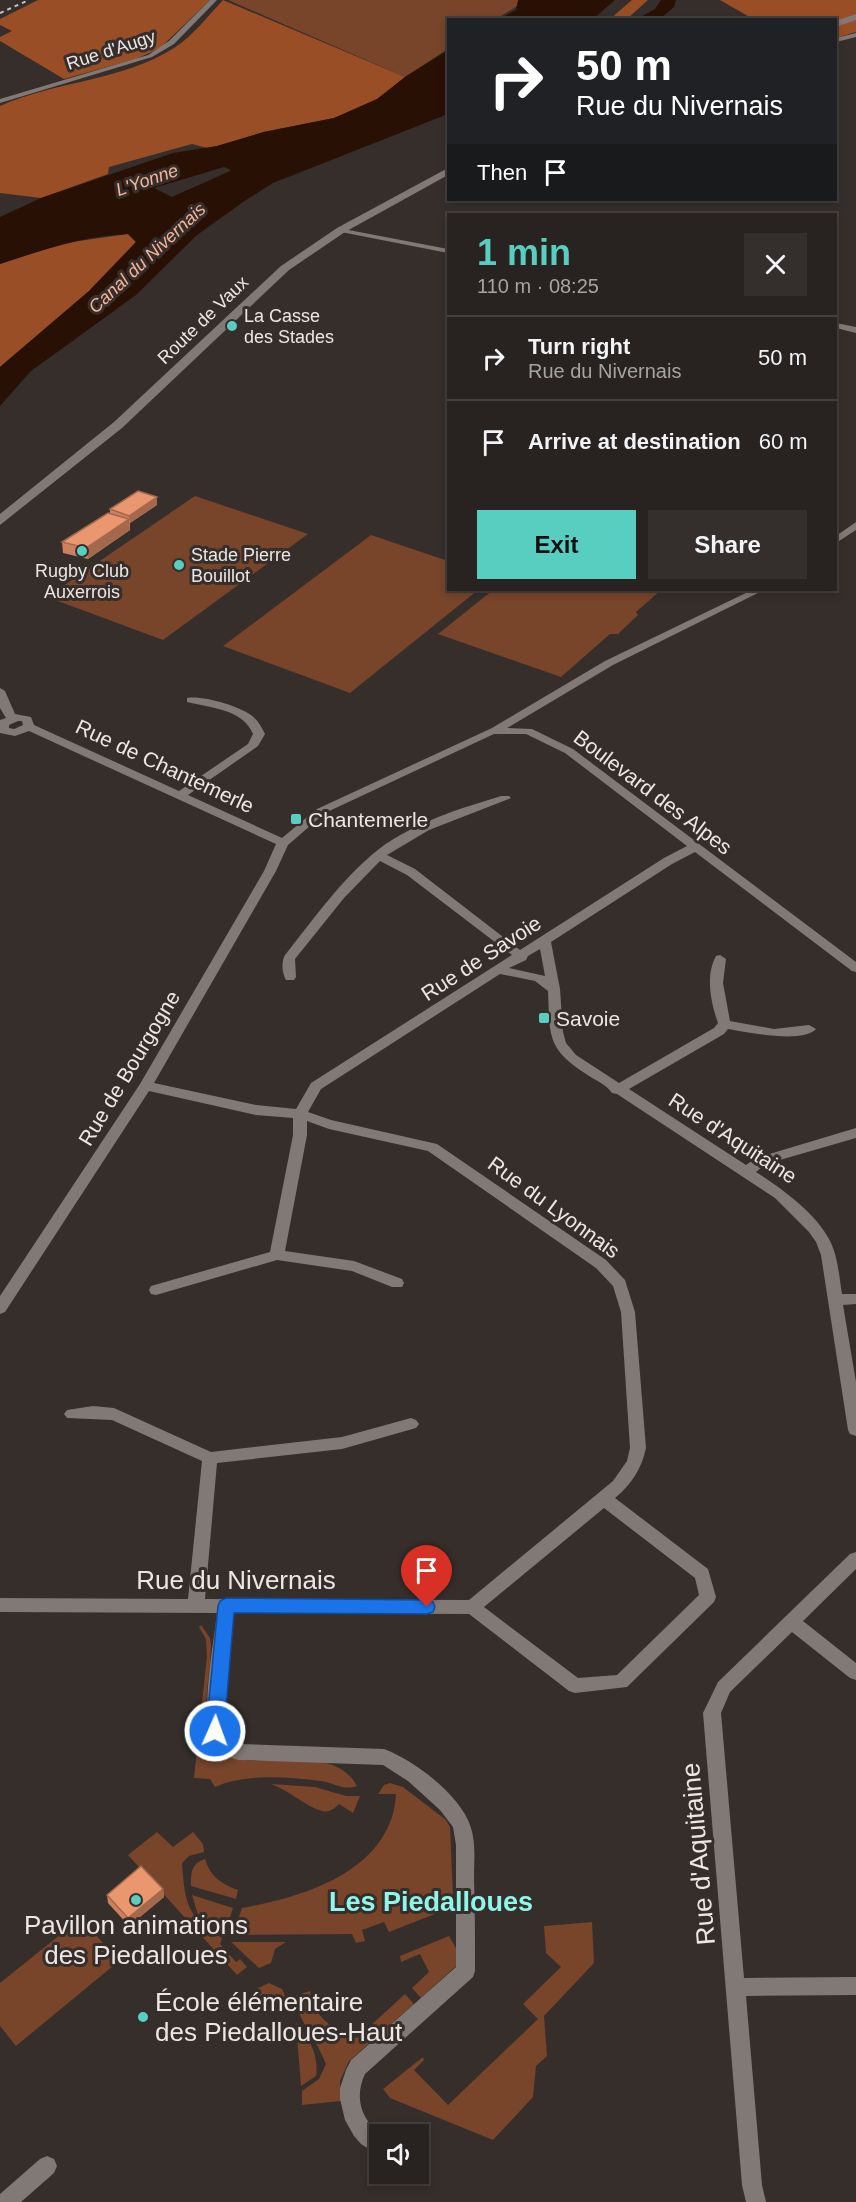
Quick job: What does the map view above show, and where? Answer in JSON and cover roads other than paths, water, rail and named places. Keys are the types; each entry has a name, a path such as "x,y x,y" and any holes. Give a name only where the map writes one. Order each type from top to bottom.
{"street":[{"name":"Rue d'Augy","path":"0,101 133,62 165,49 177,41 214,0"},
{"path":"837,24 856,17"},
{"path":"837,40 856,35"},
{"name":"Route de Vaux","path":"0,521 124,420 278,273 341,230 447,172"},
{"path":"341,230 447,251"},
{"path":"837,326 856,330"},
{"path":"837,539 856,525"},
{"path":"492,731 609,663 757,591"},
{"path":"0,691 6,711 1,725 6,732"},
{"path":"180,796 252,746 259,734 255,722 245,716 191,700"},
{"name":"Rue de Chantemerle","path":"6,711 27,720 29,727 284,843"},
{"path":"6,732 22,732 29,727"},
{"name":"Boulevard des Alpes","path":"284,843 304,823 337,802 492,731 528,731 569,751 856,968"},
{"path":"0,745 6,732"},
{"path":"290,977 289,958 353,882 379,856 399,842 462,811 505,798"},
{"name":"Rue de Bourgogne","path":"0,1308 146,1086 256,896 284,843"},
{"name":"Rue de Savoie","path":"300,1114 316,1086 522,957 544,940 695,847"},
{"path":"379,856 411,872 522,957"},
{"name":"Rue d'Aquitaine","path":"544,940 554,988 556,1032 560,1044 571,1058 617,1090 748,1171 790,1201 823,1240 836,1300 855,1421"},
{"path":"720,959 716,969 721,1014 725,1024"},
{"path":"499,970 538,978 554,988"},
{"path":"725,1024 774,1033 809,1029"},
{"path":"617,1090 719,1030 725,1024"},
{"name":"Rue du Lyonnais","path":"146,1086 256,1110 300,1114 329,1124 432,1147 601,1264 620,1284 628,1312 638,1448 628,1474 603,1498 472,1607"},
{"path":"277,1255 300,1135 300,1114"},
{"path":"748,1171 761,1161 856,1133"},
{"path":"156,1290 277,1255 354,1266 397,1283"},
{"path":"836,1300 856,1299"},
{"path":"72,1414 93,1412 114,1414 210,1458 342,1443 411,1424"},
{"path":"196,1605 210,1458"},
{"path":"472,1607 575,1686 621,1682 708,1598 702,1574 603,1498"},
{"name":"Rue d'Aquitaine","path":"756,2202 752,2185 712,1713 724,1687 856,1559"},
{"name":"Rue du Nivernais","path":"0,1605 472,1607"},
{"path":"226,1606 215,1716 215,1731 220,1741 238,1752 374,1755 392,1759 450,1808 462,1824 465,1845 466,1971 358,2067 349,2086 354,2119 369,2139"},
{"path":"792,1622 856,1672"},
{"path":"736,1986 856,1986"},
{"path":"6,2202 47,2166"}],"water":[{"path":"518,0 615,0 594,18 501,18 516,10"},
{"path":"661,0 676,0 674,7 661,18 639,18 655,9"},
{"path":"447,51 447,114 273,183 243,202 197,235 136,295 31,371 0,406 0,367 89,291 136,242 128,234 111,235 47,249 0,264 0,217 41,198 173,153 217,146 264,132 334,118 377,99 405,77","holes":["224,167 231,170 172,197 154,188"]}],"railway":[{"path":"0,13 29,0"}],"place":[{"name":"La Casse des Stades","path":"232,326"},
{"name":"Rugby Club Auxerrois","path":"82,551"},
{"name":"Stade Pierre Bouillot","path":"179,565"},
{"name":"Chantemerle","path":"296,819"},
{"name":"Savoie","path":"544,1018"},
{"name":"Pavillon animations des Piedalloues","path":"136,1900"},
{"name":"École élémentaire des Piedalloues-Haut","path":"143,2017"}],"district":[{"name":"Les Piedalloues","path":"431,1902"}],"water label":[{"name":"L'Yonne","path":"147,180"},
{"name":"Canal du Nivernais","path":"147,258"}]}
